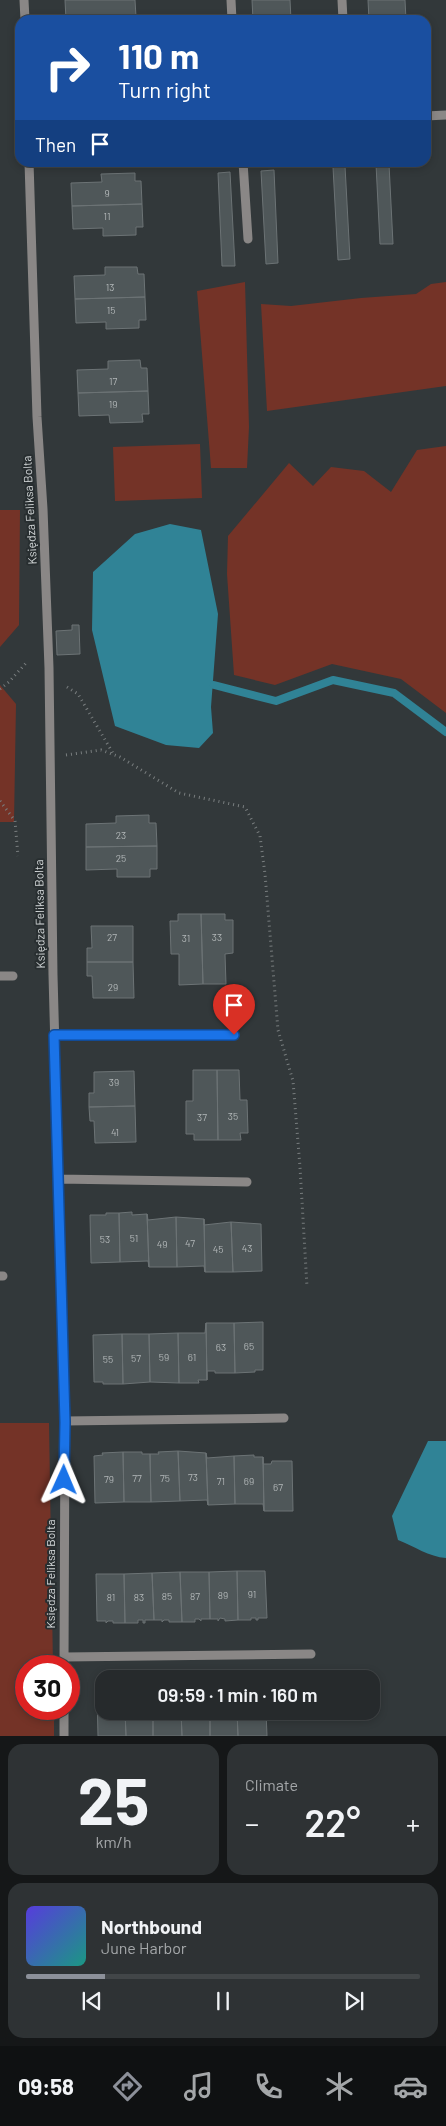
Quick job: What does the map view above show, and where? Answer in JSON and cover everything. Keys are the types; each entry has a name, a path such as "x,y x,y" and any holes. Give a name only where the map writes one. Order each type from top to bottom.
{"street":[{"path":"24,0 25,15"},
{"path":"231,0 232,15"},
{"path":"342,0 343,15"},
{"path":"431,116 446,115"},
{"name":"Księdza Feliksa Bolta","path":"29,167 37,408 44,509 49,679 54,1035 65,1422 64,1655"},
{"path":"243,167 248,239"},
{"path":"0,976 13,976"},
{"path":"54,1035 234,1035"},
{"path":"58,1179 247,1182"},
{"path":"65,1422 284,1418"},
{"path":"80,1661 311,1654"},
{"path":"64,1720 64,1736"}],"path":[{"path":"0,689 10,682 26,663"},
{"path":"49,679 64,685 78,694 115,755"},
{"path":"50,759 74,752 101,750 115,755 179,793 245,807 260,836 278,1030 293,1081 307,1287"},
{"path":"0,802 15,820 18,856"}],"shaded area":[{"path":"245,282 249,427 247,468 211,468 197,291"},
{"path":"446,282 446,386 267,411 261,304 291,306 416,294 431,284"},
{"path":"200,444 202,498 115,501 113,447"},
{"path":"446,446 446,713 401,679 332,664 275,685 234,675 227,574 228,536 289,463 313,486 331,467 364,471 391,492 417,450"},
{"path":"0,510 20,510 19,625 0,647"},
{"path":"0,685 16,704 14,822 0,822"},
{"path":"0,1423 49,1423 53,1655 15,1655 15,1720 54,1720 54,1736 0,1736"}],"water":[{"path":"170,524 201,530 218,614 211,707 213,733 199,748 166,745 115,726 92,630 93,572 135,534"},
{"path":"428,1441 446,1441 446,1558 428,1553 398,1540 392,1516"}],"building":[{"path":"65,0 135,0 136,15 66,15"},
{"path":"252,0 290,0 291,15 253,15"},
{"path":"368,0 405,0 406,15 369,15"},
{"path":"333,167 345,167 350,259 338,260"},
{"path":"376,167 389,167 393,244 380,244"},
{"path":"274,170 278,263 266,264 261,171"},
{"path":"230,172 235,266 222,266 218,173"},
{"path":"135,173 135,181 141,181 142,204 72,206 71,183 102,182 101,174"},
{"path":"142,204 143,227 136,227 136,235 103,236 103,228 73,229 72,206"},
{"path":"105,267 137,267 138,274 144,274 145,297 75,299 74,276 105,275"},
{"path":"145,297 146,320 139,320 139,328 106,329 106,322 76,323 75,299"},
{"path":"140,360 141,368 147,368 148,391 78,393 77,370 108,369 108,361"},
{"path":"148,391 149,414 142,414 143,422 110,423 109,415 79,416 78,393"},
{"path":"72,625 79,625 80,654 57,655 56,631 72,630"},
{"path":"149,815 149,823 156,823 157,846 86,847 86,824 116,823 116,816"},
{"path":"157,846 157,869 150,869 150,877 117,877 117,869 86,870 86,847"},
{"path":"178,914 201,914 203,984 179,985 179,954 171,954 170,921 178,921"},
{"path":"201,914 225,914 225,920 233,920 233,953 225,954 226,984 203,984"},
{"path":"91,926 133,926 133,962 87,962 87,948 92,948"},
{"path":"87,962 133,962 134,998 93,998 92,976 87,976"},
{"path":"193,1070 217,1070 218,1140 194,1140 194,1134 186,1134 186,1101 193,1101"},
{"path":"217,1070 239,1070 240,1100 247,1100 248,1133 240,1133 241,1140 218,1140"},
{"path":"134,1071 135,1106 89,1107 89,1093 94,1093 94,1072"},
{"path":"135,1106 136,1142 95,1143 94,1121 90,1121 89,1107"},
{"path":"132,1212 132,1215 147,1214 149,1267 148,1261 120,1262 119,1213"},
{"path":"106,1213 119,1213 120,1262 91,1263 90,1215 106,1215"},
{"path":"147,1214 148,1220 176,1217 177,1267 149,1267"},
{"path":"176,1217 204,1219 205,1272 204,1266 177,1267"},
{"path":"231,1222 233,1272 205,1272 204,1225"},
{"path":"231,1222 261,1224 262,1271 233,1272"},
{"path":"263,1322 263,1370 235,1373 234,1323"},
{"path":"206,1323 234,1323 235,1373 207,1371 207,1380"},
{"path":"206,1323 207,1380 198,1380 199,1383 179,1383 178,1333 205,1333"},
{"path":"178,1333 179,1383 150,1382 149,1334"},
{"path":"122,1334 123,1384 94,1382 93,1335"},
{"path":"122,1334 149,1334 150,1382 123,1384"},
{"path":"178,1451 180,1501 151,1502 150,1454"},
{"path":"178,1451 206,1453 208,1505 207,1500 180,1501"},
{"path":"123,1452 124,1502 95,1503 94,1456 103,1455 102,1453"},
{"path":"123,1452 150,1454 151,1502 124,1502"},
{"path":"206,1453 207,1458 234,1456 235,1504 208,1505"},
{"path":"254,1455 254,1457 263,1457 264,1511 263,1504 235,1504 234,1456"},
{"path":"272,1461 292,1461 293,1511 264,1511 263,1464 271,1464"},
{"path":"237,1571 265,1571 267,1618 238,1620"},
{"path":"237,1571 238,1620 225,1621 225,1619 220,1618 218,1621 218,1619 210,1619 209,1572"},
{"path":"180,1572 209,1572 210,1619 201,1619 201,1621 195,1619 195,1622 182,1622"},
{"path":"180,1572 182,1622 154,1620 152,1573"},
{"path":"152,1573 154,1620 145,1620 145,1623 143,1623 143,1620 138,1620 138,1623 125,1623 124,1574"},
{"path":"96,1574 124,1574 125,1623 97,1621"},
{"path":"98,1720 125,1720 126,1736 98,1736"},
{"path":"125,1720 153,1720 153,1736 126,1736"},
{"path":"153,1720 181,1720 182,1736 153,1736"},
{"path":"181,1720 210,1720 210,1736 182,1736"},
{"path":"210,1720 237,1720 238,1736 210,1736"},
{"path":"237,1720 266,1720 267,1736 238,1736"}],"waterway":[{"path":"214,685 276,701 333,680 394,693 446,732"}],"route":[{"path":"64,1480 65,1422 54,1035 234,1035"}]}
